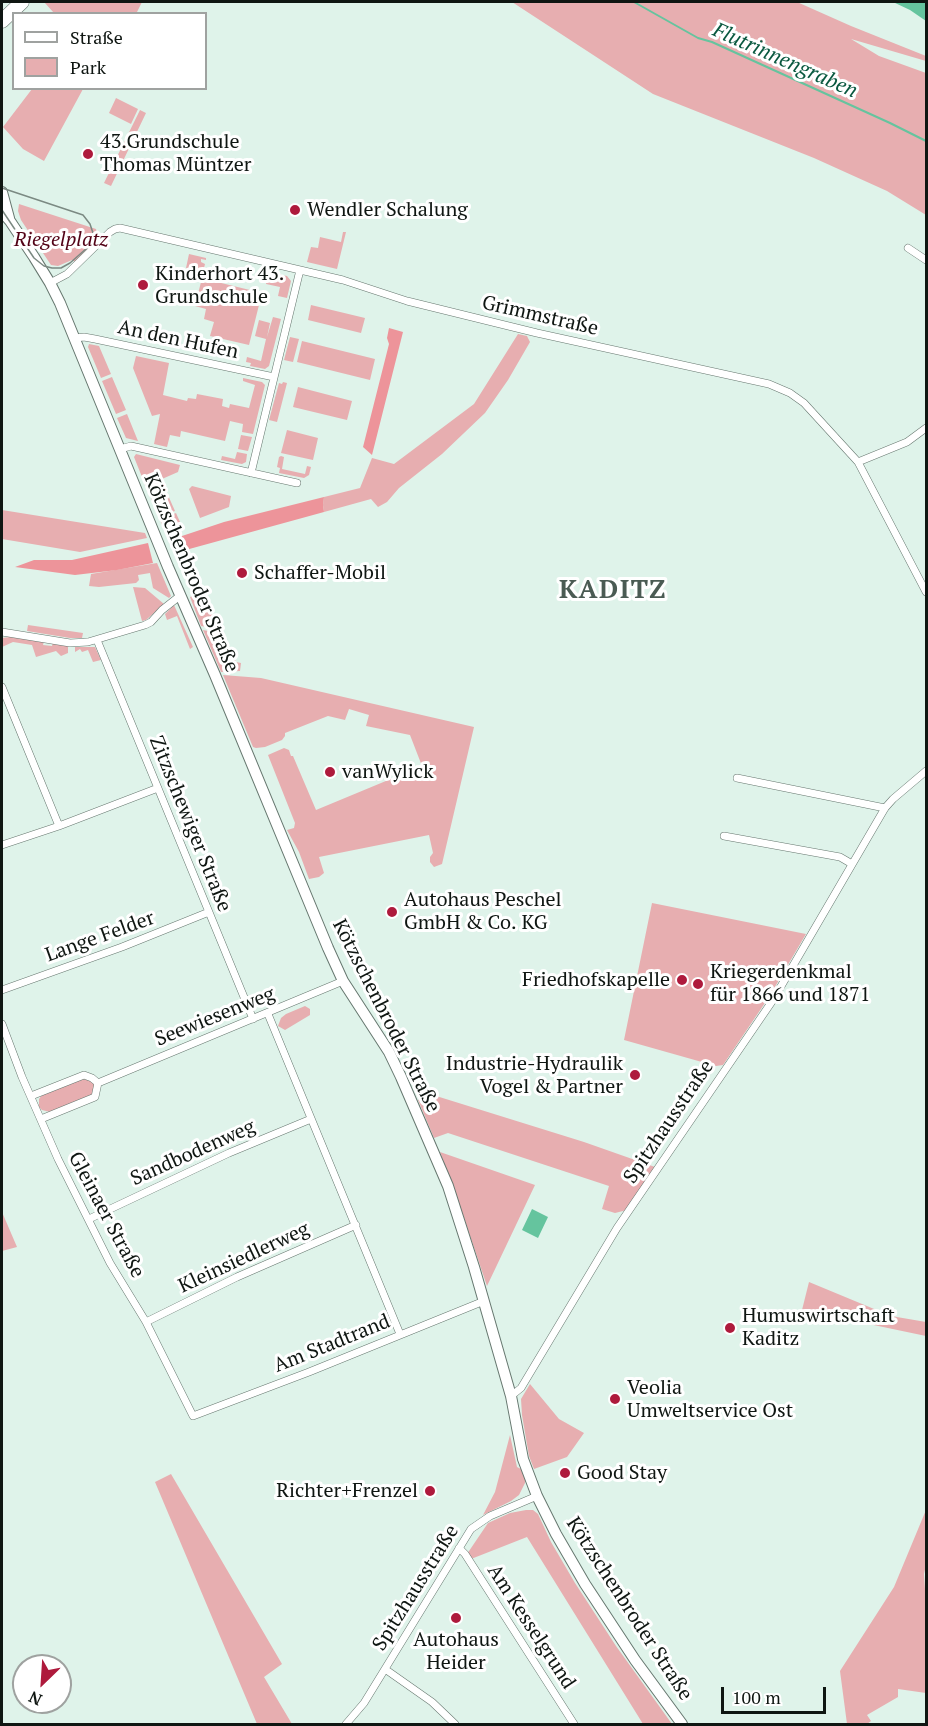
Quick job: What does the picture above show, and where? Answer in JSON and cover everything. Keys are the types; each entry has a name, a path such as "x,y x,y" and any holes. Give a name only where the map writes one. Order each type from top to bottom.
{"highway":[{"path":"2,21 21,2"}],"street":[{"name":"Kötzschenbroder Straße","path":"2,192 10,221"},
{"name":"Kötzschenbroder Straße","path":"2,213 10,221 50,283 75,338 327,948 401,1077 448,1186 511,1396 523,1459 537,1496 585,1584 635,1660 682,1725"},
{"name":"Grimmstraße","path":"50,283 67,274 115,229 344,280 406,301 537,333 769,384 790,393 804,403 858,462 925,589"},
{"path":"908,248 927,260"},
{"path":"251,473 300,270"},
{"name":"An den Hufen","path":"75,338 95,339 274,377"},
{"path":"858,462 906,442 927,428"},
{"path":"120,449 131,446 297,483"},
{"path":"2,632 70,643 88,642 145,625 181,595"},
{"name":"Zitzschewiger Straße","path":"97,640 253,1019"},
{"path":"2,687 58,826"},
{"name":"Spitzhausstraße","path":"511,1396 520,1388 617,1228 772,1000 885,808 927,771"},
{"path":"737,778 885,808"},
{"path":"2,845 158,788"},
{"path":"723,836 840,857 852,864"},
{"name":"Lange Felder","path":"2,990 122,947 209,912"},
{"name":"Seewiesenweg","path":"98,1083 344,981"},
{"path":"268,1014 400,1334"},
{"name":"Gleinaer Straße","path":"2,1024 58,1159 110,1263 146,1322 193,1416"},
{"name":"Seewiesenweg","path":"31,1096 84,1075 93,1078 98,1083"},
{"name":"Seewiesenweg","path":"41,1119 95,1097 98,1083"},
{"name":"Sandbodenweg","path":"89,1219 311,1119"},
{"name":"Kleinsiedlerweg","path":"146,1322 237,1277 356,1225"},
{"name":"Am Stadtrand","path":"193,1416 484,1301"},
{"name":"Spitzhausstraße","path":"346,1725 364,1702 471,1529 490,1516 537,1496"},
{"name":"Am Kesselgrund","path":"459,1548 470,1561 574,1725"},
{"path":"385,1669 432,1702 455,1725"}],"green space":[{"path":"44,2 142,2 137,12 53,12"},
{"path":"512,2 797,2 926,56 926,61 851,39 879,56 926,73 926,215 887,191 814,158 653,94"},
{"path":"31,90 82,90 44,161 23,149 3,127"},
{"path":"116,98 138,109 131,124 109,113"},
{"path":"140,110 146,113 111,186 104,183"},
{"name":"Riegelplatz","path":"19,204 96,229 98,236 96,241 75,262 72,260 58,266 51,265 21,220 18,211"},
{"path":"343,232 346,232 337,269 307,262 311,247 318,248 320,237 341,242"},
{"path":"189,254 206,258 206,260 201,259 201,262 205,264 203,272 186,268"},
{"path":"272,273 287,276 291,281 287,298 278,296 280,287 266,284 267,278 271,279"},
{"path":"205,279 262,293 249,345 210,336 214,322 204,319 206,309 195,306 201,282"},
{"path":"311,305 365,318 361,333 308,320"},
{"path":"273,317 281,319 269,366 265,369 250,366 251,363 246,362 247,357 261,361 266,339 255,336 259,320 270,323 267,337"},
{"path":"518,334 527,336 530,342 508,380 485,413 442,454 399,488 387,502 378,507 371,499 324,512 324,497 360,488 372,458 394,464 474,404"},
{"path":"290,337 299,339 293,362 284,360"},
{"path":"302,341 375,359 370,380 297,362"},
{"path":"89,344 99,346 111,374 101,378 88,347"},
{"path":"136,356 169,363 163,395 187,401 188,398 196,399 197,394 223,399 222,406 229,408 230,404 249,408 255,385 243,381 243,378 262,382 265,385 253,434 242,432 243,424 230,421 225,441 181,431 180,437 170,435 167,447 154,444 160,414 152,416 133,368"},
{"path":"112,377 126,410 116,414 102,381"},
{"path":"279,383 287,383 277,422 269,420"},
{"path":"298,387 352,401 347,420 293,407"},
{"path":"127,414 138,441 126,438 117,418"},
{"path":"287,430 318,438 313,460 281,453"},
{"path":"241,435 252,437 248,451 238,449"},
{"path":"237,452 247,454 246,462 242,464 221,460 222,456 235,459"},
{"path":"136,454 180,465 178,472 162,479 166,490 150,497 134,457"},
{"path":"281,456 284,457 282,469 305,474 307,466 311,467 309,475 304,478 279,473 280,468 277,467"},
{"path":"192,486 231,496 229,507 200,518 189,489"},
{"path":"167,493 175,511 159,517 151,499"},
{"path":"2,510 145,533 147,538 80,552 2,539"},
{"path":"176,513 180,522 164,529 160,520"},
{"path":"157,563 171,596 169,598 153,588 150,573 138,575 139,580 136,583 89,586 91,574"},
{"path":"133,587 145,588 164,604 146,620 142,621"},
{"path":"202,592 219,629 201,626 190,597"},
{"path":"174,605 193,647 190,649 177,616 167,620 165,614"},
{"path":"28,625 83,633 82,638 70,638 27,631"},
{"path":"203,630 223,634 236,662 241,663 240,671 221,672"},
{"path":"17,636 44,641 43,645 52,646 53,642 68,646 68,653 61,656 56,651 36,657 32,645 13,642 2,647 2,638"},
{"path":"75,647 95,647 101,660 93,662 88,650 82,652 80,649 75,652"},
{"path":"223,675 261,678 474,727 442,864 434,867 430,862 433,853 429,835 319,857 324,873 319,877 309,879 299,852 287,830 294,828 295,823 268,755 284,748 289,750 316,810 422,766 410,735 366,726 369,715 349,709 345,720 328,716 285,733 282,740 256,748 253,747"},
{"path":"652,903 806,934 769,997 723,1065 716,1066 624,1040"},
{"path":"305,1006 310,1009 310,1015 285,1030 278,1026 281,1018 286,1014"},
{"path":"81,1079 90,1080 96,1085 89,1098 50,1112 39,1107 39,1099 42,1095"},
{"path":"433,1095 584,1142 655,1167 627,1210 615,1213 602,1209 609,1186 448,1133 434,1138 418,1100"},
{"path":"440,1152 535,1185 487,1286 463,1215"},
{"path":"2,1212 17,1247 2,1251"},
{"path":"809,1282 891,1316 926,1322 926,1336 802,1310"},
{"path":"530,1384 559,1419 584,1433 567,1457 534,1469 529,1456 521,1399"},
{"path":"510,1435 517,1467 521,1469 525,1477 525,1483 519,1495 483,1515 495,1492"},
{"path":"171,1474 282,1664 264,1677 292,1724 257,1724 155,1482"},
{"path":"533,1510 538,1514 575,1583 616,1646 672,1724 643,1724 527,1537 471,1559 467,1554 488,1523 510,1513"},
{"path":"926,1510 924,1574 926,1693 898,1689 898,1697 867,1715 871,1721 867,1724 847,1724 840,1671 894,1587"}],"shaded area":[{"path":"893,2 926,2 926,21 910,10"},
{"path":"389,328 403,332 372,455 363,447 389,344 387,338"},
{"path":"324,497 324,512 182,551 176,538 224,522"},
{"path":"148,543 153,563 117,570 75,575 15,567 34,560 72,560"},
{"path":"532,1209 548,1217 538,1238 522,1230"}],"waterway":[{"name":"Flutrinnengraben","path":"634,2 698,38 712,42 926,141"}],"tram line":[{"path":"2,188 83,215 93,233 91,241 87,248 61,268 44,266 34,258 2,210"}],"place":[{"name":"43.Grundschule Thomas Müntzer","path":"88,154"},
{"name":"Wendler Schalung","path":"295,210"},
{"name":"Kinderhort 43. Grundschule","path":"143,285"},
{"name":"Schaffer-Mobil","path":"242,573"},
{"name":"vanWylick","path":"330,772"},
{"name":"Autohaus Peschel GmbH & Co. KG","path":"392,912"},
{"name":"Friedhofskapelle","path":"682,980"},
{"name":"Kriegerdenkmal für 1866 und 1871","path":"698,984"},
{"name":"Industrie-Hydraulik Vogel & Partner","path":"635,1075"},
{"name":"Humuswirtschaft Kaditz","path":"730,1328"},
{"name":"Veolia Umweltservice Ost","path":"615,1399"},
{"name":"Good Stay","path":"565,1473"},
{"name":"Richter+Frenzel","path":"430,1491"},
{"name":"Autohaus Heider","path":"456,1618"}],"district":[{"name":"KADITZ","path":"613,591"}]}
